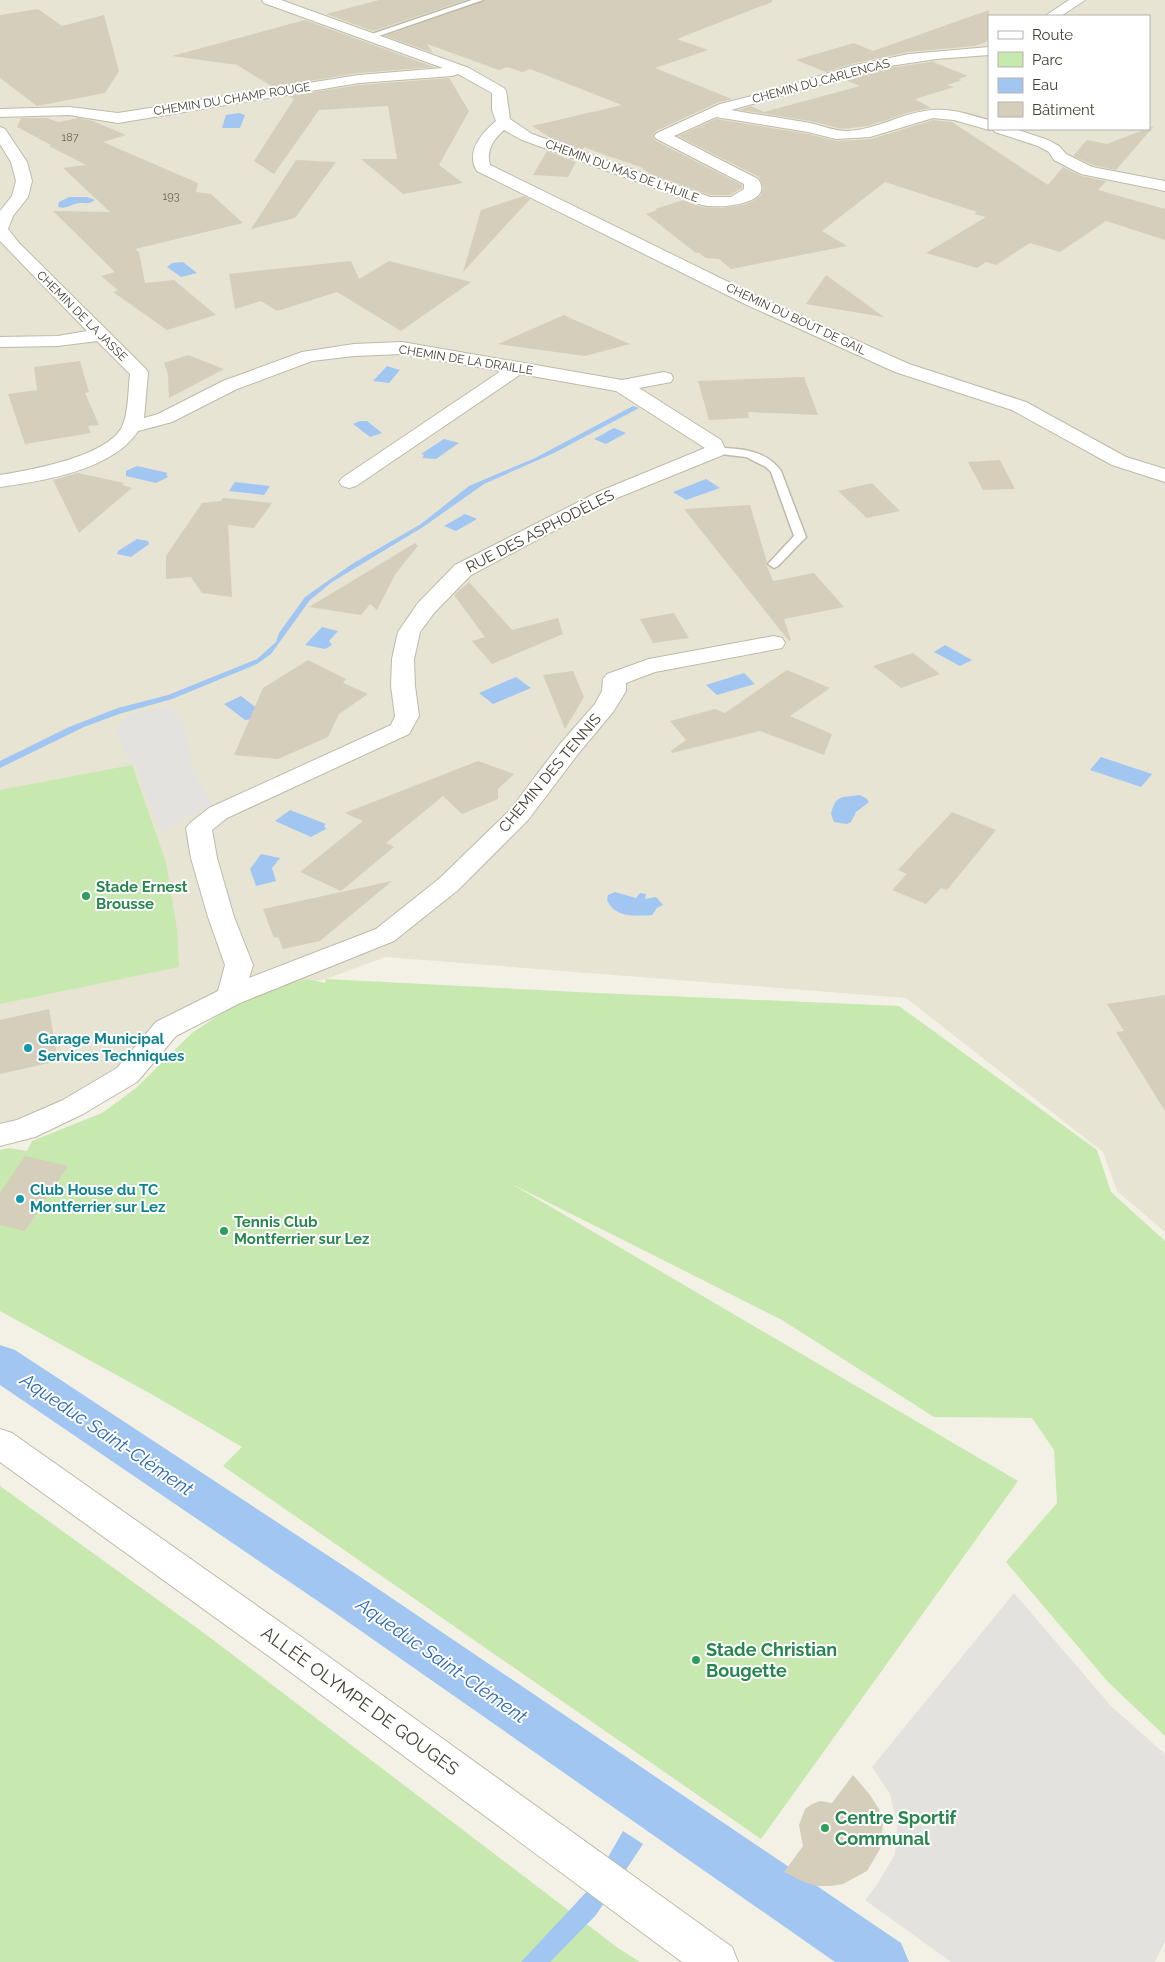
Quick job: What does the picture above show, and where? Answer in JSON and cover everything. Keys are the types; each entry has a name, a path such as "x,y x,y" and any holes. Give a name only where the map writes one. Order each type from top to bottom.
{"street":[{"path":"269,0 464,72 498,91 499,113 503,123"},
{"path":"1054,15 1078,0"},
{"name":"CHEMIN DU CARLENCAS","path":"714,112 734,103 775,95 825,78 882,63 934,55 988,51"},
{"name":"CHEMIN DU CHAMP ROUGE","path":"0,113 69,110 118,118 359,79 464,72"},
{"path":"714,112 811,128 825,134 843,137 874,131 930,115 949,114 988,125"},
{"name":"CHEMIN DU MAS DE L'HUILE","path":"503,123 527,137 708,202 730,203 745,198 752,190 752,182 662,136 714,112"},
{"name":"CHEMIN DU BOUT DE GAIL","path":"503,123 486,138 479,158 483,168 744,296 893,364 1019,406 1119,461 1165,476"},
{"path":"1003,130 1043,143 1054,149 1060,157 1088,171 1165,186"},
{"name":"CHEMIN DE LA JASSE","path":"0,132 19,162 24,181 20,197 6,215 0,229 14,247 139,373 133,419"},
{"path":"0,342 58,341 100,335"},
{"name":"CHEMIN DE LA DRAILLE","path":"133,419 165,418 230,385 309,356 354,350 402,348 622,386 664,378"},
{"path":"349,482 517,368"},
{"path":"622,386 714,444 716,451"},
{"path":"0,481 51,472 89,459 114,446 125,437 133,419"},
{"name":"RUE DES ASPHODÈLES","path":"230,996 239,965 218,909 204,858 199,828 218,814 401,729 407,716 403,686 403,659 409,632 426,608 463,570 605,496 716,451"},
{"name":"CHEMIN DES TENNIS","path":"0,1135 25,1129 73,1107 127,1075 166,1029 230,996 385,935 449,884 519,815 569,749 605,707 614,691 615,679 650,666 774,643"},
{"name":"ALLÉE OLYMPE DE GOUGES","path":"0,1443 302,1659 717,1962"}],"lane":[{"path":"367,37 479,0"},
{"path":"716,451 736,451 758,456 770,463 776,470 800,537 774,564"}],"shaded area":[{"path":"0,0 1165,0 1165,1232 1117,1191 1103,1152 906,998 385,957 326,979 252,992 202,1010 127,1075 0,1135"},
{"path":"171,707 183,724 195,777 213,803 161,833 137,769 122,747 115,731 124,718 148,710"},
{"path":"1014,1593 1111,1706 1165,1754 1165,1941 1155,1962 951,1962 865,1900 878,1883 895,1854 897,1823 890,1794 872,1767"}],"green space":[{"name":"Stade Ernest Brousse","path":"132,765 166,862 177,930 179,967 0,1004 0,790"},
{"path":"307,979 325,983 326,979 899,1006 1097,1150 1111,1192 1165,1241 1165,1736 1108,1682 1006,1562 1057,1503 1054,1450 1032,1418 934,1417 782,1320 510,1183 1018,1481 761,1839 223,1466 242,1447 153,1395 0,1311 0,1150 9,1148 27,1151 32,1141 102,1113 136,1088 192,1033 255,991"},
{"path":"0,1486 208,1636 618,1948 640,1962 0,1962"}],"water":[{"path":"239,113 245,115 240,128 222,128 226,115"},
{"path":"69,197 87,197 95,200 90,203 58,207 59,202"},
{"path":"183,262 197,273 181,277 167,267 172,263"},
{"path":"387,366 400,370 389,383 373,381"},
{"path":"633,406 639,408 554,453 484,484 423,527 332,582 310,600 271,654 257,664 172,699 119,714 84,727 0,768 0,761 69,727 118,708 168,695 257,659 276,642 279,633 305,597 352,564 421,524 469,486 535,458"},
{"path":"367,421 382,433 370,437 353,424"},
{"path":"614,428 626,433 606,444 594,439"},
{"path":"444,439 459,443 436,459 422,458 424,455 421,454"},
{"path":"137,466 168,473 166,474 168,477 156,483 126,476 126,471"},
{"path":"706,479 720,488 686,500 673,492"},
{"path":"235,482 270,486 264,495 229,491"},
{"path":"465,514 477,519 456,531 444,526"},
{"path":"137,539 148,541 149,544 131,557 117,554 118,551"},
{"path":"322,627 338,631 329,641 332,645 325,649 305,645"},
{"path":"945,645 972,660 960,666 934,652"},
{"path":"744,673 755,684 717,695 706,685"},
{"path":"516,677 531,688 493,704 479,693"},
{"path":"241,696 262,712 253,719 245,720 224,704"},
{"path":"1101,757 1152,774 1141,787 1090,770"},
{"path":"859,795 866,798 869,802 856,812 851,822 847,824 834,822 831,814 837,800"},
{"path":"290,810 326,824 324,826 326,829 311,837 275,821"},
{"path":"261,854 280,858 272,868 276,881 256,886 250,869"},
{"path":"615,892 636,898 640,893 646,894 645,899 656,897 663,905 657,908 652,915 626,915 615,910 607,900 608,895"},
{"path":"623,1831 643,1844 596,1915 550,1962 521,1962 591,1887"}],"building":[{"path":"379,0 466,0 373,31 326,14"},
{"path":"485,0 772,0 772,2 677,39 708,50 655,68 732,99 719,102 656,131 652,136 656,141 742,185 742,188 730,195 710,195 650,174 641,167 584,147 583,150 554,140 532,126 622,105 530,69 522,72 507,67 499,70 427,44 433,53 385,36"},
{"path":"38,9 62,26 104,15 119,71 105,93 37,106 0,78 0,15"},
{"path":"989,10 988,41 975,46 909,52 851,64 826,72 796,60 854,43 873,51"},
{"path":"305,20 434,67 359,73 273,87 237,65 172,56"},
{"path":"936,61 933,62 968,76 947,85 954,87 915,99 931,108 911,112 868,126 842,129 810,121 739,110 751,106 764,112 860,86 845,80 883,69"},
{"path":"449,78 469,111 439,165 463,183 403,194 361,159 397,159 388,106 319,110 274,174 254,161 294,99 289,96 359,85"},
{"path":"21,118 47,118 58,122 79,118 93,121 126,135 103,142 198,183 196,192 211,194 243,223 135,249 139,252 145,283 174,280 216,315 167,330 113,292 118,290 101,276 115,272 53,211 110,212 63,168 86,165 17,127"},
{"path":"716,119 808,134 836,141 871,139 933,120 952,122 1048,185 1063,167 1081,176 1106,181 1098,190 1165,209 1165,240 1106,221 1060,252 1030,243 996,265 986,262 977,268 926,253 986,217 974,214 977,212 885,182 822,231 847,246 731,269 719,259 706,258 696,253 646,214 683,200 702,207 719,208 743,205 761,195 763,187 759,177 678,136"},
{"path":"1154,126 1116,170 1093,165 1073,156 1087,140 1107,144 1144,130 1150,130 1150,128"},
{"path":"547,151 576,162 568,177 533,175"},
{"path":"296,160 336,162 295,218 251,229"},
{"path":"524,196 530,199 463,272 481,210"},
{"path":"351,261 359,279 389,261 471,282 401,331 337,292 277,311 261,301 235,309 229,274"},
{"path":"826,275 884,317 806,304"},
{"path":"564,315 630,344 585,356 498,344"},
{"path":"188,355 224,369 169,398 168,374 164,363"},
{"path":"80,361 89,392 85,393 99,425 88,426 91,433 25,444 8,394 37,390 34,367"},
{"path":"804,377 818,415 748,412 749,418 709,420 698,381"},
{"path":"1000,460 1015,489 983,490 968,462"},
{"path":"78,473 124,483 122,485 132,488 79,533 53,480"},
{"path":"872,483 900,511 867,518 838,491"},
{"path":"223,498 272,503 254,528 228,525 232,597 202,593 191,577 166,579 166,556 202,503 221,501"},
{"path":"750,505 766,564 773,581 814,573 844,607 784,619 791,640 789,641 684,509"},
{"path":"415,543 418,546 396,573 377,610 370,604 361,615 309,607"},
{"path":"469,582 512,630 558,618 563,634 492,664 472,641 485,637 454,595"},
{"path":"674,613 689,638 653,643 640,619"},
{"path":"913,653 940,674 901,688 873,666"},
{"path":"308,660 346,679 343,683 368,694 339,714 328,737 278,759 234,755 263,688"},
{"path":"787,670 830,688 790,716 832,734 824,755 760,731 672,753 671,751 686,740 670,721 715,709 725,713"},
{"path":"573,671 584,697 565,729 543,675"},
{"path":"478,761 514,774 498,789 498,799 462,814 443,796 386,843 394,847 341,891 300,872 363,821 345,813"},
{"path":"952,812 996,830 947,890 941,888 926,904 892,890 907,874 898,870"},
{"path":"392,881 320,941 283,949 278,937 274,938 263,909"},
{"path":"1165,995 1165,1111 1116,1032 1124,1031 1107,1004"},
{"name":"Garage Municipal Services Techniques","path":"49,1009 58,1061 0,1074 0,1020"},
{"name":"Club House du TC Montferrier sur Lez","path":"25,1156 68,1166 25,1231 0,1225 0,1193"},
{"path":"853,1775 879,1809 883,1824 880,1849 867,1871 843,1884 831,1886 817,1886 784,1872 803,1846 799,1825 805,1809 820,1801 832,1803"}],"waterway":[{"name":"Aqueduc Saint-Clément","path":"0,1362 345,1593 882,1962"}],"place":[{"name":"Stade Ernest Brousse","path":"86,896"},
{"name":"Garage Municipal Services Techniques","path":"28,1048"},
{"name":"Club House du TC Montferrier sur Lez","path":"20,1199"},
{"name":"Tennis Club Montferrier sur Lez","path":"224,1231"},
{"name":"Stade Christian Bougette","path":"696,1660"},
{"name":"Centre Sportif Communal","path":"825,1828"}]}
